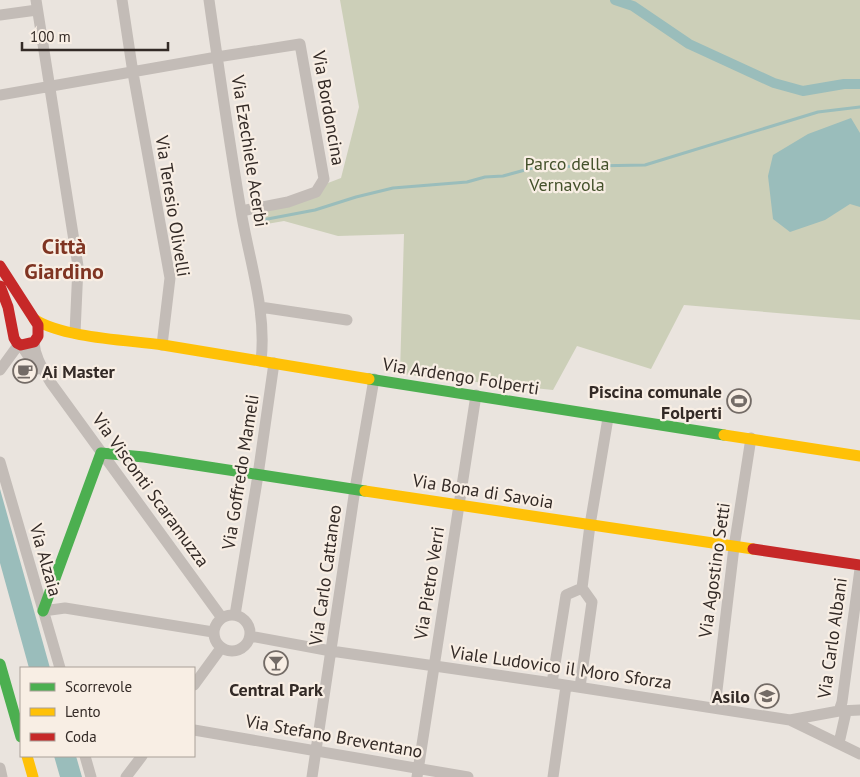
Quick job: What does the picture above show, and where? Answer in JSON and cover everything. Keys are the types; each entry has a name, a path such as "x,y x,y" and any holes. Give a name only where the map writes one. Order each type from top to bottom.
{"street":[{"name":"Via Teresio Olivelli","path":"122,0 133,73 170,278 162,345"},
{"name":"Via Ezechiele Acerbi","path":"209,0 241,212 260,307 261,361"},
{"path":"0,15 36,5 78,266 75,333"},
{"name":"Via Bordoncina","path":"0,94 300,44 324,179 316,192 288,202 241,212"},
{"path":"0,266 38,325 36,339"},
{"path":"0,286 8,307 11,332 20,344 0,370"},
{"path":"260,307 346,320"},
{"name":"Via Ardengo Folperti","path":"34,319 45,326 75,333 162,345 608,418 751,438 860,456"},
{"name":"Via Ardengo Folperti","path":"20,344 57,330"},
{"name":"Via Visconti Scaramuzza","path":"36,339 35,352 51,382 222,618"},
{"name":"Via Visconti Scaramuzza","path":"20,344 33,365 51,382"},
{"name":"Via Goffredo Mameli","path":"235,615 274,363"},
{"name":"Via Carlo Cattaneo","path":"312,777 355,489 374,379"},
{"name":"Via Pietro Verri","path":"418,773 476,395"},
{"path":"580,687 592,602 582,588 608,418"},
{"name":"Via Agostino Setti","path":"715,708 734,546 751,438"},
{"path":"101,453 43,611 65,608 213,632"},
{"name":"Via Bona di Savoia","path":"101,453 144,457 590,526 860,565"},
{"name":"Via Alzaia","path":"0,462 60,667"},
{"name":"Via Carlo Albani","path":"840,743 842,702 860,569"},
{"path":"552,683 566,595 582,588"},
{"path":"235,615 247,624 250,636 246,644 230,651 221,648 217,644 213,632 222,618 235,615"},
{"name":"Viale Ludovico il Moro Sforza","path":"250,636 331,651 790,720 860,754"},
{"path":"195,683 221,648"},
{"path":"0,664 20,734"},
{"path":"553,777 566,686"},
{"path":"790,720 860,710"},
{"name":"Via Stefano Breventano","path":"195,730 316,750 418,773 468,777"},
{"path":"27,757 33,777"},
{"path":"85,757 91,777"},
{"path":"126,777 141,757"},
{"path":"0,768 2,777"}],"green space":[{"name":"Parco della Vernavola","path":"340,0 860,0 860,320 684,305 651,369 577,346 553,390 400,374 404,234 338,236 284,221 255,226 251,207 294,196 341,178 359,107"}],"water":[{"path":"851,118 860,133 860,207 850,204 825,220 790,232 773,219 768,176 773,155 808,134"},
{"path":"0,489 50,667 29,667 0,563"},
{"path":"54,757 76,757 82,777 60,777"}],"waterway":[{"path":"615,0 633,6 689,44 774,83 803,91 844,84 860,84"},
{"path":"257,221 315,210 393,188 467,182 485,177 503,176 536,167 645,165 818,112 860,107"}],"traffic: fast":[{"path":"369,379 724,435"},
{"path":"43,611 101,453 144,457 365,491"},
{"path":"0,664 20,734"}],"traffic: slow":[{"path":"34,319 46,325 78,334 163,345 369,379"},
{"path":"724,435 860,456"},
{"path":"365,491 753,549"},
{"path":"27,757 33,777"}],"traffic: jam":[{"path":"0,266 38,325 38,336 34,342 21,345 17,343 14,338 8,307 0,286"},
{"path":"753,549 860,565"}],"place":[{"name":"Ai Master","path":"25,371"},
{"name":"Piscina comunale Folperti","path":"739,401"},
{"name":"Central Park","path":"276,663"},
{"name":"Asilo","path":"767,696"}],"district":[{"name":"Città Giardino","path":"64,258"}]}
